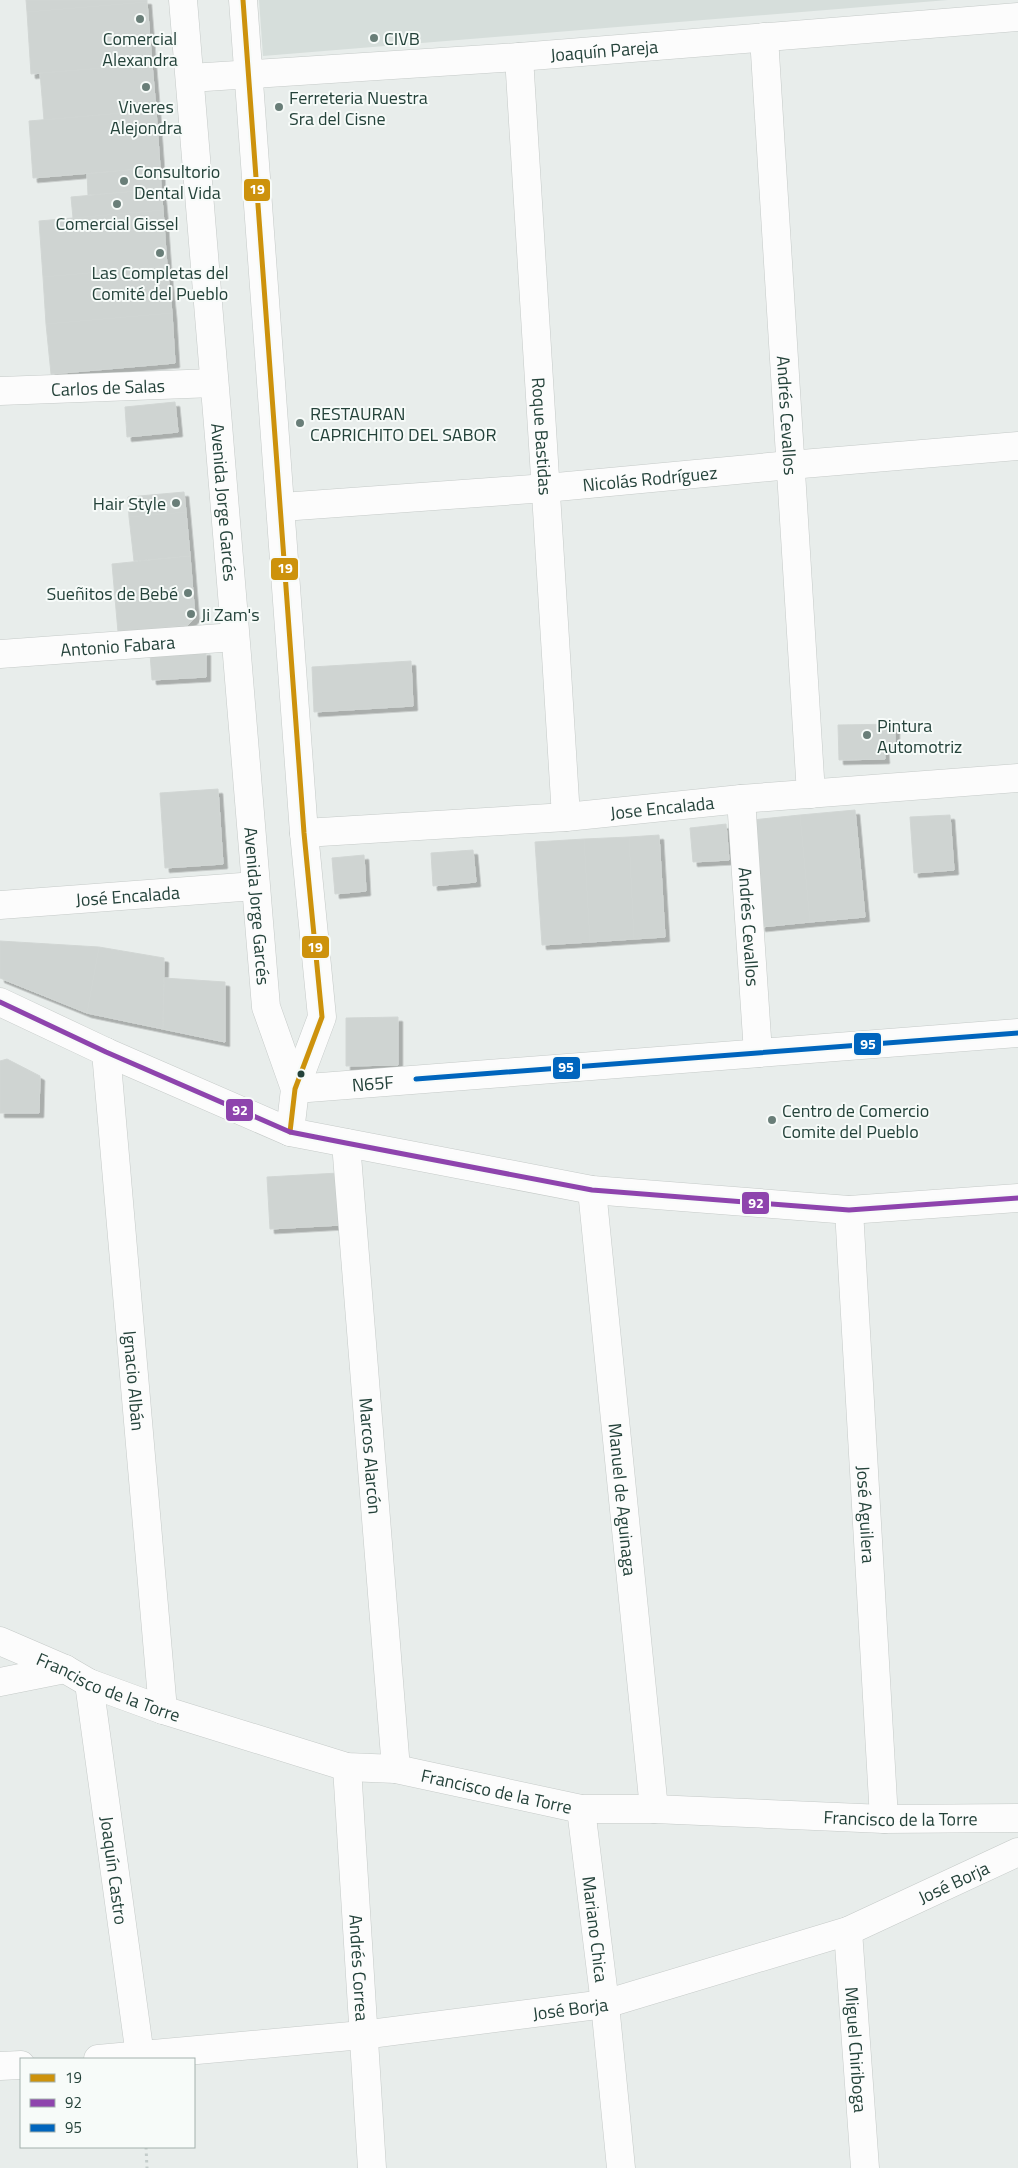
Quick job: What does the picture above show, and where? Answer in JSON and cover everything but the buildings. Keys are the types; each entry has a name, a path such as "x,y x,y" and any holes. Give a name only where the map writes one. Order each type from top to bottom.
{"street":[{"name":"Avenida Jorge Garcés","path":"183,0 266,1006 295,1089"},
{"name":"Avenida Jorge Garcés","path":"243,0 282,507 304,833 322,1017 295,1089 290,1132"},
{"name":"Joaquín Pareja","path":"190,78 519,57 1017,16"},
{"name":"Andrés Cevallos","path":"764,37 811,794"},
{"name":"Roque Bastidas","path":"519,57 566,817"},
{"name":"Carlos de Salas","path":"0,391 214,382"},
{"name":"Nicolás Rodríguez","path":"282,507 546,488 1018,446"},
{"name":"Antonio Fabara","path":"0,654 235,637"},
{"name":"Jose Encalada","path":"304,833 566,817 741,800 1018,778"},
{"name":"Andrés Cevallos","path":"741,800 758,1053"},
{"name":"José Encalada","path":"0,905 255,886"},
{"path":"0,1002 106,1052 290,1132 346,1144 592,1190 849,1210 1018,1198"},
{"name":"N65F","path":"295,1089 1018,1033"},
{"name":"Ignacio Albán","path":"106,1052 163,1710"},
{"name":"Marcos Alarcón","path":"346,1144 396,1769"},
{"name":"Manuel de Aguinaga","path":"592,1190 654,1809"},
{"name":"José Aguilera","path":"849,1210 884,1819"},
{"name":"Francisco de la Torre","path":"0,1641 65,1669 89,1683 163,1710 347,1767 396,1769 581,1809 654,1809 884,1819 1018,1818"},
{"path":"0,1682 65,1669"},
{"name":"Joaquín Castro","path":"89,1683 140,2056"},
{"name":"Andrés Correa","path":"347,1767 362,2036 372,2168"},
{"name":"Mariano Chica","path":"581,1809 606,2004 621,2168"},
{"name":"José Borja","path":"112,2058 362,2036 606,2004 848,1931 1018,1852"},
{"name":"Miguel Chiriboga","path":"848,1931 865,2168"},
{"path":"0,2066 20,2065"}],"path":[{"path":"146,2148 147,2168"}],"shaded area":[{"name":"CIVB","path":"259,0 948,0 263,56"}],"transit line":[{"name":"19","path":"243,0 304,833 322,1017 295,1089 290,1132"},
{"name":"92","path":"0,1002 106,1052 290,1132 346,1143 592,1190 849,1210 1018,1198"},
{"name":"95","path":"416,1079 1018,1033"}],"place":[{"name":"Comercial Alexandra","path":"140,19"},
{"name":"CIVB","path":"374,38"},
{"name":"Viveres Alejondra","path":"146,87"},
{"name":"Ferreteria Nuestra Sra del Cisne","path":"279,107"},
{"name":"Consultorio Dental Vida","path":"124,181"},
{"name":"Comercial Gissel","path":"117,204"},
{"name":"Las Completas del Comité del Pueblo","path":"160,253"},
{"name":"RESTAURAN CAPRICHITO DEL SABOR","path":"300,423"},
{"name":"Hair Style","path":"176,503"},
{"name":"Sueñitos de Bebé","path":"188,593"},
{"name":"Ji Zam's","path":"191,614"},
{"name":"Pintura Automotriz","path":"867,735"},
{"name":"Centro de Comercio Comite del Pueblo","path":"772,1120"}]}
